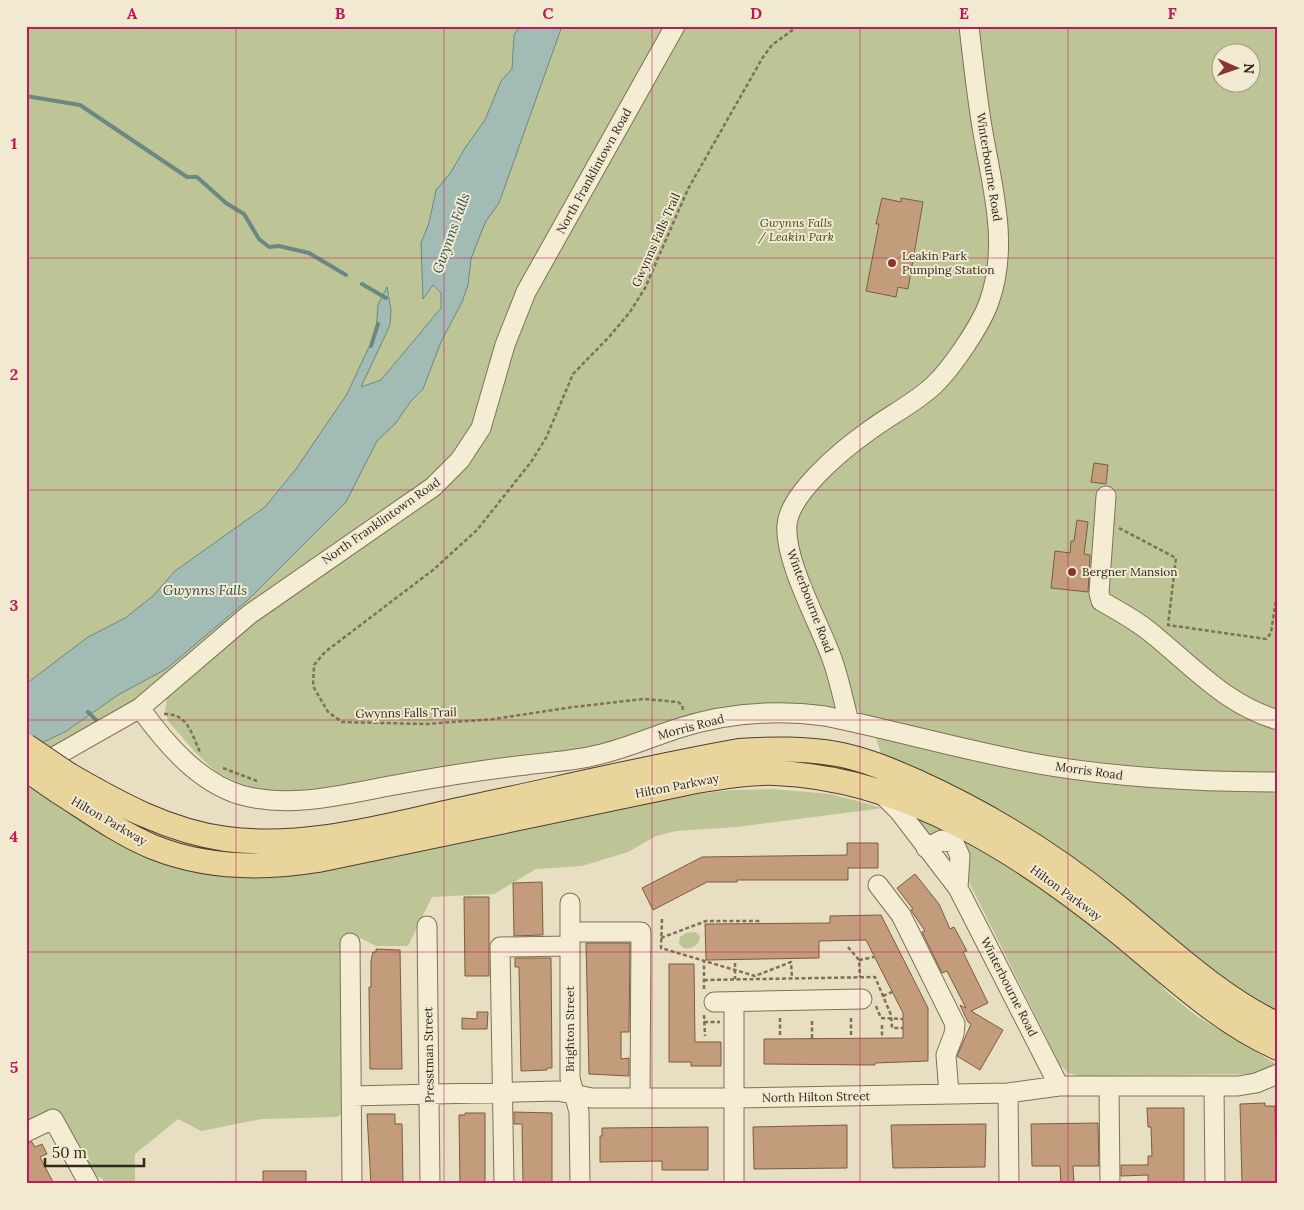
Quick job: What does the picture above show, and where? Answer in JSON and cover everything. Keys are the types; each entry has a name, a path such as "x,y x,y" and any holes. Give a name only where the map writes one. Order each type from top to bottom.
{"main road":[{"name":"Hilton Parkway","path":"26,746 63,783 116,828 153,847 186,857 256,866 287,865 318,860 696,781 742,774 775,773 830,778 878,790 931,811 974,832 1020,860 1101,918 1189,992 1235,1025 1278,1048"},
{"name":"Hilton Parkway","path":"26,771 63,783 191,832 224,839 287,843 356,832 739,751 776,749 839,754 866,762 940,792 1030,844 1074,873 1200,976 1236,1002 1278,1025"}],"street":[{"name":"North Franklintown Road","path":"26,771 145,715 250,614 433,487 460,460 481,428 505,345 526,292 675,26"},
{"name":"Winterbourne Road","path":"849,721 832,658 794,564 787,541 786,522 792,507 804,489 843,451 934,385 953,364 989,303 996,274 999,246 997,207 983,132 969,26"},
{"path":"1106,496 1099,593 1101,601 1142,626 1227,697 1248,710 1278,720"},
{"name":"Morris Road","path":"145,715 185,761 216,784 240,795 261,800 283,801 331,796 442,776 596,756 705,720 765,712 795,712 849,721 1043,765 1116,775 1207,782 1278,782"},
{"name":"Winterbourne Road","path":"878,790 899,811 926,848 942,840 954,843 960,856 958,888 1059,1086"},
{"path":"878,886 901,915 955,1024 954,1034 946,1055 949,1094"},
{"name":"Brighton Street","path":"570,903 570,1078 579,1112 580,1184"},
{"name":"Presstman Street","path":"427,926 430,1184"},
{"path":"504,1184 500,947 641,932 640,1098"},
{"path":"350,943 352,1184"},
{"path":"714,1002 868,1000"},
{"path":"734,1002 734,1184"},
{"name":"North Hilton Street","path":"352,1096 558,1092 592,1098 734,1098 1008,1093 1059,1086 1214,1087 1273,1081"},
{"path":"1109,1086 1110,1184"},
{"path":"1214,1087 1215,1184"},
{"path":"1008,1093 1009,1184"},
{"path":"26,1132 54,1119 89,1184"}],"path":[{"name":"Gwynns Falls Trail","path":"682,713 682,705 678,702 644,699 484,720 426,724 342,722 328,712 319,700 313,686 312,676 314,665 325,652 433,570 477,530 521,476 546,438 573,374 630,312 645,288 688,189 763,57 772,45 798,26"},
{"path":"1104,525 1114,526 1176,558 1168,625 1266,639 1272,633 1278,585"},
{"path":"145,715 164,714 182,718 203,755"},
{"path":"220,766 241,776 265,782"},
{"path":"662,919 662,948 756,977 791,962 792,978"},
{"path":"661,938 706,921 760,921"},
{"path":"848,947 859,960 860,977"},
{"path":"859,960 874,957"},
{"path":"735,964 735,979"},
{"path":"704,980 756,977 876,977 892,1018 892,1028 903,1028"},
{"path":"883,996 892,992"},
{"path":"868,1000 881,1018 903,1019"},
{"path":"780,1018 780,1036"},
{"path":"851,1018 851,1036"},
{"path":"812,1019 812,1038"},
{"path":"882,1025 882,1038"}],"green space":[{"path":"26,26 668,26 520,298 481,417 462,450 430,484 132,704 53,752 26,732"},
{"name":"Gwynns Falls / Leakin Park","path":"681,26 967,26 996,217 989,290 945,367 783,516 831,671 836,707 767,705 589,749 315,792 278,793 249,788 216,772 194,751 169,722 165,713 167,697 240,630 472,454 531,298"},
{"path":"974,26 1278,26 1278,1015 882,757 869,716 860,713 854,705 823,613 796,551 791,528 797,511 854,447 953,376 999,299"},
{"path":"26,781 198,868 650,799 733,790 774,789 831,794 883,808 737,827 676,831 656,836 628,852 582,866 536,869 494,894 432,897 408,946 376,946 350,933 344,941 349,1109 337,1117 261,1119 201,1131 178,1119 135,1154 135,1184 104,1184 103,1179 93,1175 62,1117 26,1125"},
{"path":"911,812 996,853 1136,957 1167,992 1198,1017 1276,1064 1271,1070 1260,1074 1079,1076 1068,1073 1060,1065 966,876 968,852 928,838"},
{"path":"695,932 700,936 697,944 689,948 683,948 679,943 680,937 686,933"}],"water":[{"name":"Gwynns Falls","path":"520,26 562,26 499,203 486,221 471,259 468,285 462,302 441,342 423,389 411,401 395,424 377,441 346,502 249,599 166,669 118,695 65,732 26,750 26,684 88,637 125,618 153,596 175,571 265,507 296,469 347,394 376,332 378,305 387,287 391,310 390,325 361,387 381,380 441,308 441,293 433,285 423,299 421,243 429,223 436,190 451,172 485,120 501,81 512,69 514,35"}],"building":[{"name":"Leakin Park Pumping Station","path":"882,198 901,202 901,198 923,202 908,289 898,287 896,297 866,291 879,224 876,224"},
{"path":"1094,463 1108,465 1106,484 1091,482"},
{"name":"Bergner Mansion","path":"1077,520 1088,522 1084,554 1090,555 1088,592 1051,588 1055,551 1070,553 1071,541 1074,541"},
{"path":"847,843 878,843 878,868 848,868 848,880 737,880 737,882 707,882 653,910 642,888 702,857 847,855"},
{"path":"915,874 939,904 950,929 954,927 967,951 963,952 988,1003 971,1011 1003,1030 980,1070 957,1056 971,1024 968,1022 960,1005 966,1008 947,971 942,973 922,932 925,931 911,910 913,909 897,888"},
{"path":"542,882 543,935 514,936 513,883"},
{"path":"464,897 489,897 489,976 465,976"},
{"path":"881,915 928,1008 928,1061 875,1063 875,1065 764,1064 764,1039 903,1038 903,1013 866,940 819,941 819,958 706,960 705,924 830,923 830,916"},
{"path":"586,943 630,943 629,1032 621,1032 621,1059 629,1058 629,1076 589,1074"},
{"path":"376,949 400,950 402,1069 370,1069 369,987 371,987 371,961 373,952 376,952"},
{"path":"515,958 551,958 552,1068 547,1068 547,1070 521,1071 519,967 515,967"},
{"path":"669,964 694,964 695,1042 721,1042 721,1066 691,1066 691,1062 669,1062"},
{"path":"477,1012 488,1012 487,1029 462,1029 462,1018 477,1019"},
{"path":"1265,1103 1265,1106 1275,1106 1276,1184 1242,1184 1240,1104"},
{"path":"1147,1108 1184,1108 1184,1184 1148,1184 1148,1175 1121,1176 1121,1165 1148,1165 1148,1156 1152,1156 1151,1127 1148,1127"},
{"path":"514,1112 552,1113 552,1184 523,1184 522,1124 514,1124"},
{"path":"465,1113 485,1113 485,1184 460,1184 459,1115 465,1115"},
{"path":"367,1114 395,1114 395,1124 402,1124 403,1184 371,1184"},
{"path":"1098,1123 1099,1166 1073,1166 1074,1183 1061,1183 1060,1166 1032,1166 1031,1124"},
{"path":"986,1124 985,1167 893,1168 891,1125"},
{"path":"847,1125 847,1168 754,1169 753,1127"},
{"path":"708,1127 708,1170 662,1170 662,1161 600,1162 600,1136 602,1136 602,1128"},
{"path":"32,1142 35,1147 42,1144 47,1154 40,1157 54,1184 26,1184 26,1143"},
{"path":"263,1171 306,1171 306,1184 263,1184"}],"waterway":[{"path":"26,96 80,105 187,177 197,177 226,203 244,214 259,239 269,247 279,246 309,253 346,275"},
{"path":"362,284 386,298"},
{"path":"371,346 378,324"},
{"path":"88,712 97,721"}],"place":[{"name":"Leakin Park Pumping Station","path":"892,263"},
{"name":"Bergner Mansion","path":"1072,572"}]}
